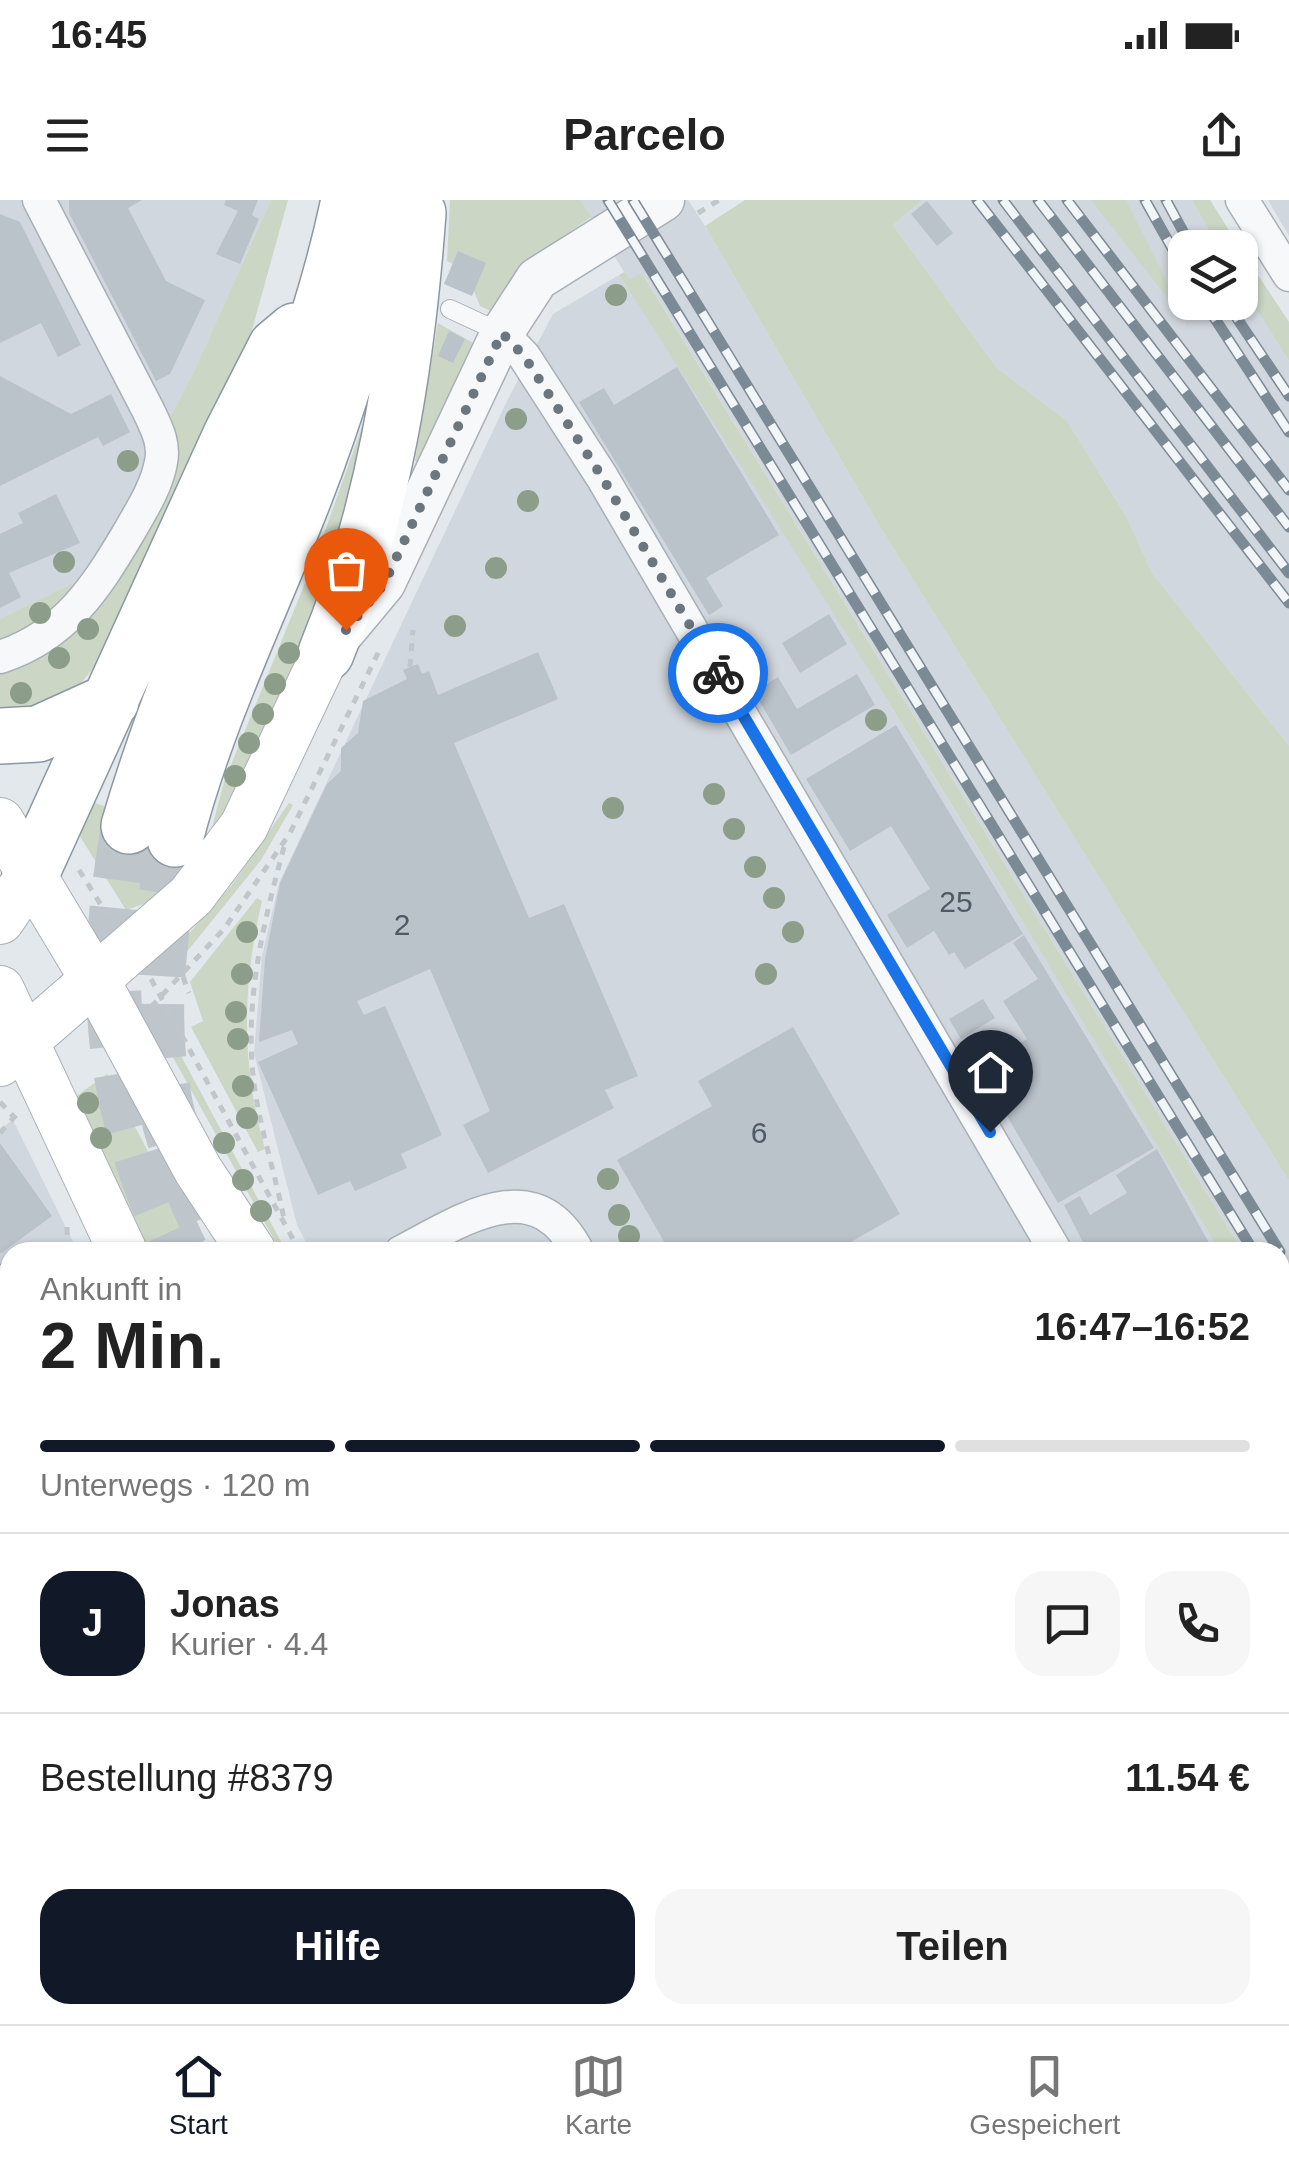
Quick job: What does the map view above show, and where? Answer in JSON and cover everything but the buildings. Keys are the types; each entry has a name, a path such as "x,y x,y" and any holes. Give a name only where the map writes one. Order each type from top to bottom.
{"highway":[{"path":"349,200 323,306 252,503 152,745 152,832 193,769 299,511 356,355 395,200"},
{"path":"326,652 356,581 384,476 410,316 419,200"},
{"path":"15,898 276,347 323,306"},
{"path":"0,736 38,734 110,701"}],"main road":[{"path":"11,1052 191,896 244,826 326,652"},
{"path":"0,822 15,898 96,982 198,1170 269,1240"},
{"path":"0,990 11,1052 117,1242"}],"street":[{"path":"0,657 54,631 86,602 145,504 161,463 162,442 148,410 39,200"},
{"path":"326,652 384,584 502,333 538,279 663,200"},
{"path":"1242,200 1289,275"},
{"path":"502,333 524,356 602,477 1010,1166 1051,1242"},
{"path":"421,1242 493,1207 540,1209 573,1242"}],"lane":[{"path":"450,308 502,333"}],"path":[{"path":"410,666 413,630"},
{"path":"269,1240 250,1028 259,947 286,840"},
{"path":"182,976 189,993"},
{"path":"161,994 269,1240"},
{"path":"0,1102 13,1116 0,1132"}],"shaded area":[{"path":"0,200 271,200 195,369 102,554 75,582 0,619"},
{"path":"580,200 688,200 879,525 1289,1181 1289,1242 1237,1242 643,274 629,280"},
{"path":"922,200 1192,200 1209,230 1168,230 1168,320 1258,320 1258,312 1289,361 1289,746 1152,573 1127,518 1067,421 996,367 893,225"},
{"path":"1268,200 1289,200 1289,236"},
{"path":"619,275 763,497 1214,1242 306,1242 297,1225 254,1053 262,956 279,883 507,401 553,314"},
{"path":"13,1120 73,1242 0,1242 0,1129"}],"green space":[{"path":"271,200 288,200 247,348 98,662 76,689 47,709 0,711 0,619 75,582 102,554 195,369"},
{"path":"450,200 580,200 591,217 521,266 493,312 480,306 458,252 453,264 447,261"},
{"path":"745,200 922,200 893,225 996,367 1067,421 1127,518 1152,573 1289,746 1289,1181 879,525 705,226"},
{"path":"1091,200 1126,200 1168,283 1168,299"},
{"path":"1192,200 1210,200 1229,230 1209,230"},
{"path":"624,272 630,279 642,273 1237,1242 1214,1242 924,760 619,275"},
{"path":"1258,275 1289,322 1289,361 1258,312"},
{"path":"438,323 475,344 417,462 415,461"},
{"path":"367,413 337,583 204,853 152,901 126,910 76,830 87,800 198,841 210,835 224,782 315,559"},
{"path":"289,803 293,805 261,860 173,969 166,962 170,955 231,886"},
{"path":"257,898 262,901 251,964 247,1025 252,1086 265,1149 258,1152 191,1027 203,1021 190,982"},
{"path":"172,1039 281,1242 275,1242 165,1043"},
{"path":"107,1074 178,1208 204,1242 137,1242 71,1100"}],"tunnel":[{"path":"129,826 115,939 117,1044 138,1147 176,1242"},
{"path":"175,839 159,962 158,1054 178,1150 216,1242"}],"railway":[{"path":"608,200 1248,1242"},
{"path":"633,200 1274,1242"},
{"path":"977,200 1289,603"},
{"path":"1003,200 1289,573"},
{"path":"1038,200 1289,527"},
{"path":"1067,200 1289,490"},
{"path":"1145,200 1168,241"},
{"path":"1166,200 1182,230"},
{"path":"1216,320 1289,432"},
{"path":"1238,320 1289,396"}],"way so far":[{"path":"346,630 384,584 502,333 524,356 602,477 718,673"}],"route":[{"path":"718,673 990,1132"}]}
